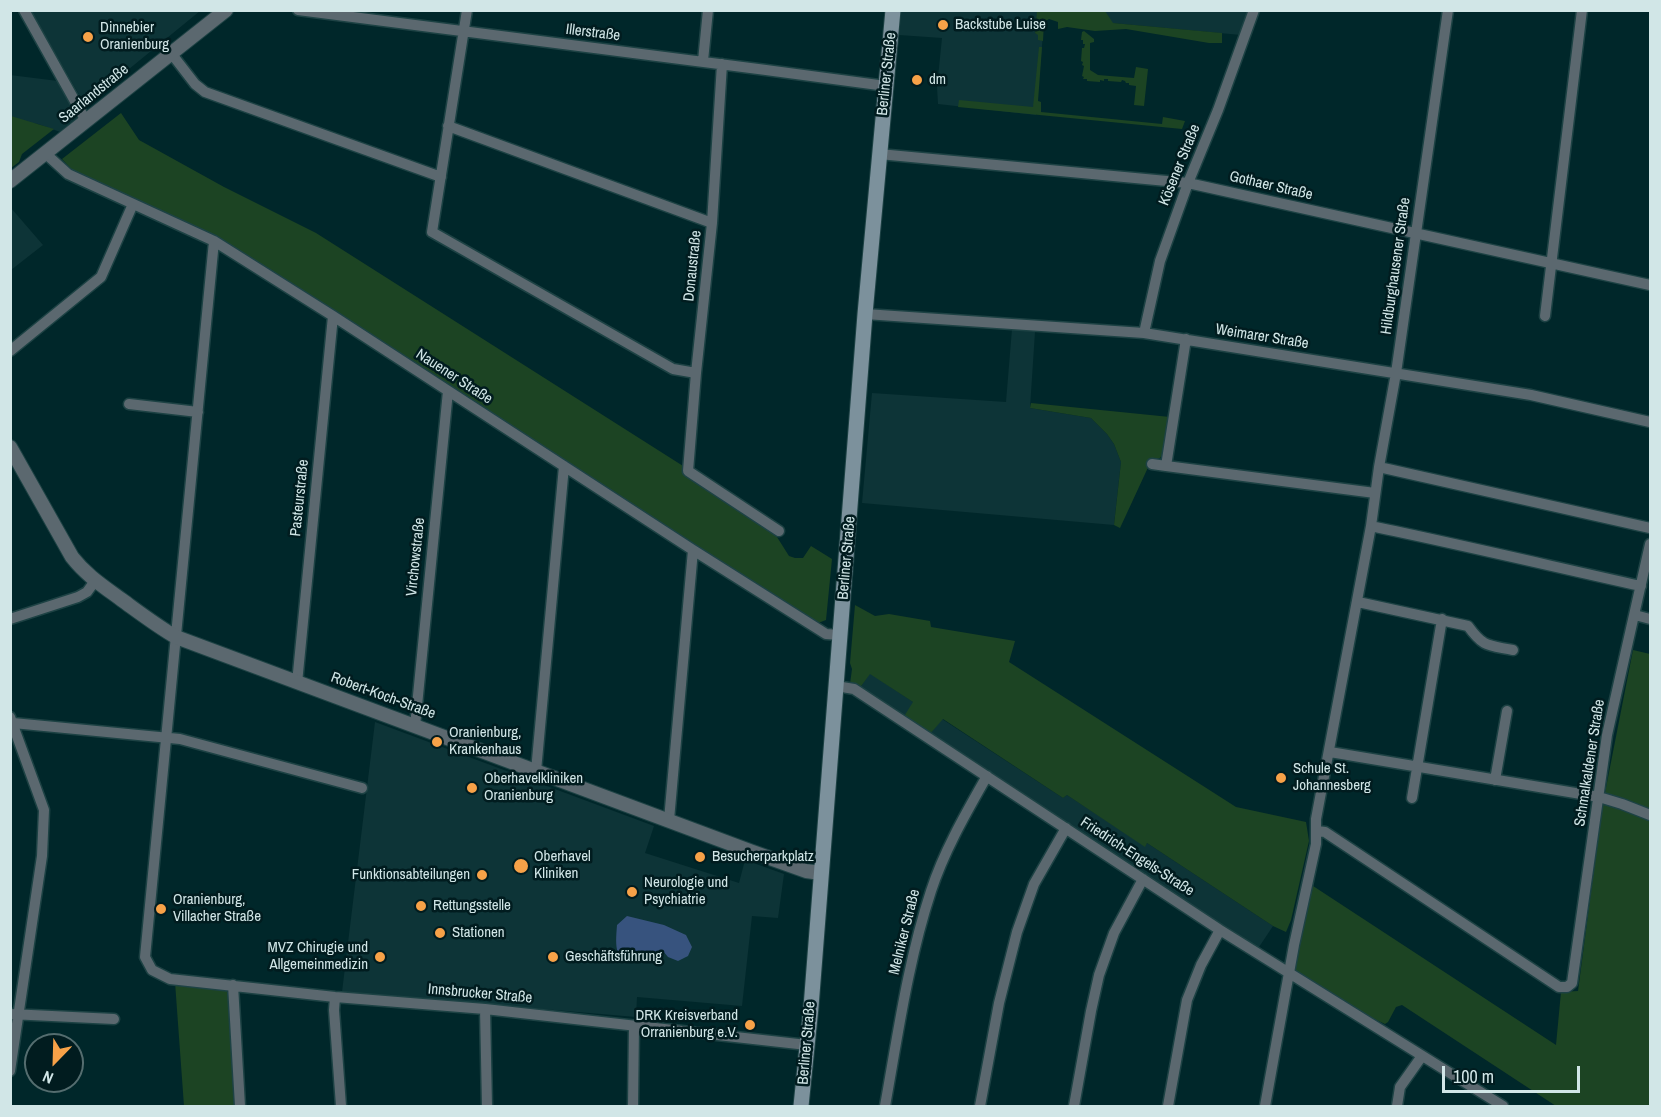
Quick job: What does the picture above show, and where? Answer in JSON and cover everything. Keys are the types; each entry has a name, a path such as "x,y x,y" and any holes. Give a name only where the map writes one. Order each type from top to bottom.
{"main road":[{"name":"Berliner Straße","path":"801,1107 865,315 893,10"}],"street":[{"path":"24,10 86,121"},
{"name":"Saarlandstraße","path":"10,181 226,10"},
{"name":"Illerstraße","path":"298,10 886,86"},
{"path":"467,10 432,232 674,369 696,373"},
{"path":"703,61 708,10"},
{"name":"Kösener Straße","path":"1144,333 1160,261 1254,10"},
{"name":"Hildburghausener Straße","path":"1265,1107 1289,972 1316,844 1316,819 1371,526 1396,373 1448,10"},
{"path":"1545,316 1582,10"},
{"path":"171,53 195,84 205,92 441,177"},
{"name":"Donaustraße","path":"722,63 712,224 688,471 780,531"},
{"path":"448,126 712,224"},
{"name":"Nauener Straße","path":"46,153 68,174 214,241 826,634 840,635"},
{"name":"Gothaer Straße","path":"879,154 1188,183 1650,285"},
{"path":"10,351 101,277 133,204"},
{"path":"166,738 214,241"},
{"name":"Weimarer Straße","path":"865,315 1144,333 1531,395 1650,422"},
{"name":"Pasteurstraße","path":"297,683 333,316"},
{"path":"1166,466 1186,339"},
{"name":"Virchowstraße","path":"415,726 447,391"},
{"path":"129,404 198,412"},
{"name":"Robert-Koch-Straße","path":"10,447 72,557 82,570 176,637 806,871 821,873"},
{"path":"1152,464 1375,493"},
{"path":"536,771 564,466"},
{"path":"1379,467 1650,528"},
{"path":"1371,526 1641,586"},
{"name":"Schmalkaldener Straße","path":"1317,831 1325,832 1559,987 1568,987 1572,983 1607,735 1650,544"},
{"path":"669,820 693,550"},
{"path":"10,619 78,597 87,592 95,581"},
{"path":"1358,602 1468,626 1479,641 1514,650"},
{"path":"1635,615 1650,618"},
{"path":"1412,798 1442,619"},
{"name":"Friedrich-Engels-Straße","path":"836,686 854,689 1220,930 1503,1107"},
{"path":"1495,780 1507,711"},
{"path":"10,1071 15,1014 42,856 44,810 12,720 180,739 362,788"},
{"name":"Innsbrucker Straße","path":"166,738 146,957 152,970 170,979 334,997 485,1009 807,1046"},
{"path":"1330,752 1599,797 1650,815"},
{"name":"Melniker Straße","path":"885,1107 914,949 931,890 955,832 987,776"},
{"path":"980,1107 999,1003 1017,932 1034,884 1066,828"},
{"path":"1074,1107 1099,975 1114,933 1143,879"},
{"path":"1168,1107 1187,1000 1201,965 1220,930"},
{"path":"233,986 240,1107"},
{"path":"334,997 341,1107"},
{"path":"485,1009 487,1107"},
{"path":"15,1014 114,1019"},
{"path":"633,1107 634,1026"},
{"path":"1397,1107 1400,1087 1422,1056"}],"shaded area":[{"path":"31,11 200,11 85,105"},
{"path":"901,11 1249,11 1241,35 1037,16 1035,33 1043,34 1036,115 938,104 937,87 942,38 899,35"},
{"path":"10,75 58,81 77,115 77,122 63,133 38,124 11,120"},
{"path":"11,208 43,245 10,270"},
{"path":"1012,329 1035,332 1030,408 1091,418 1114,444 1121,462 1114,525 862,503 872,393 1006,402"},
{"path":"870,673 913,702 929,734 942,719 1063,798 1067,795 1145,846 1147,843 1273,926 1257,950 859,689"},
{"name":"Oberhavel Kliniken","path":"375,722 654,826 645,853 739,883 745,860 784,874 778,918 752,916 742,1006 637,997 636,1017 342,992"}],"green space":[{"path":"1037,11 1105,11 1113,23 1222,33 1222,43 1209,43 1126,29 1095,31 1067,27 1058,29 1058,22 1049,19 1044,22 1043,41 1038,40 1038,35 1035,33"},
{"path":"1084,31 1094,39 1094,42 1090,43 1090,70 1098,75 1134,78 1136,67 1148,69 1144,106 1134,105 1136,86 1129,85 1125,81 1104,79 1100,82 1083,79 1084,66 1081,61 1082,48 1085,44 1081,40"},
{"path":"1039,47 1042,47 1038,101 1041,102 1041,112 1162,124 1163,117 1185,121 1182,129 958,107 959,100 1033,107"},
{"path":"121,113 139,140 224,187 316,233 765,518 789,556 803,558 811,546 832,559 826,620 818,623 805,616 216,236 75,173 62,159"},
{"path":"11,116 54,129 22,154 19,162 11,168"},
{"path":"1031,403 1170,417 1163,454 1160,458 1151,461 1120,528 1114,525 1121,462 1107,434 1091,418 1030,408"},
{"path":"855,605 875,616 889,614 930,621 931,627 1015,641 1009,662 1236,807 1306,822 1309,841 1291,920 1286,932 1273,926 1147,843 1145,847 1067,795 1063,798 943,719 929,735 903,718 913,702 870,674 859,689 850,684"},
{"path":"1633,650 1650,654 1650,1106 1556,1106 1402,1005 1396,1007 1385,1024 1368,1016 1295,970 1310,884 1556,1045 1561,992 1578,991 1602,808"},
{"path":"175,982 229,989 235,1106 184,1106"}],"water":[{"path":"627,916 664,925 686,935 692,947 688,956 678,961 668,957 663,951 654,952 645,962 627,961 622,958 616,942 617,925"}],"place":[{"name":"Backstube Luise","path":"943,25"},
{"name":"Dinnebier Oranienburg","path":"88,37"},
{"name":"dm","path":"917,80"},
{"name":"Oranienburg, Krankenhaus","path":"437,742"},
{"name":"Schule St. Johannesberg","path":"1281,778"},
{"name":"Oberhavelkliniken Oranienburg","path":"472,788"},
{"name":"Besucherparkplatz","path":"700,857"},
{"name":"Oberhavel Kliniken","path":"521,866"},
{"name":"Funktionsabteilungen","path":"482,875"},
{"name":"Neurologie und Psychiatrie","path":"632,892"},
{"name":"Rettungsstelle","path":"421,906"},
{"name":"Oranienburg, Villacher Straße","path":"161,909"},
{"name":"Stationen","path":"440,933"},
{"name":"MVZ Chirugie und Allgemeinmedizin","path":"380,957"},
{"name":"Geschäftsführung","path":"553,957"},
{"name":"DRK Kreisverband Orranienburg e.V.","path":"750,1025"}]}
